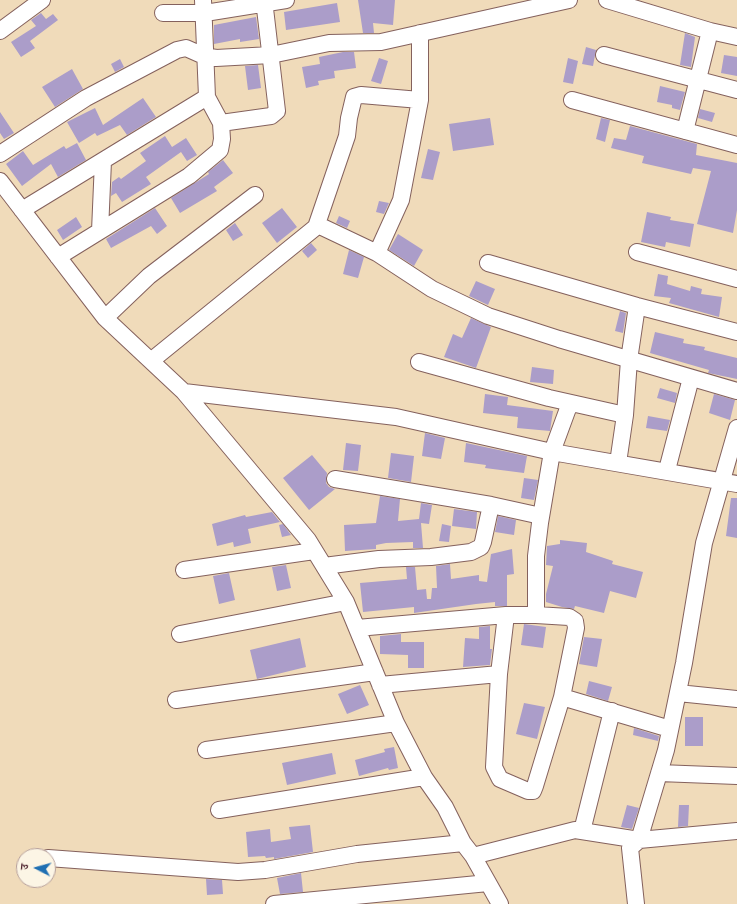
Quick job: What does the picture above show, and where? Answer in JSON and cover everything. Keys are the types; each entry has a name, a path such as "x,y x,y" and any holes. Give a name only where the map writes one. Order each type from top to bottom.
{"street":[{"path":"0,31 42,0"},
{"path":"163,13 204,6 286,0"},
{"path":"0,154 86,98 176,50 186,48 204,56 216,58 272,55 329,43 381,42 546,3 569,0"},
{"path":"607,0 710,31 737,37"},
{"path":"222,123 275,114 277,108 265,2"},
{"path":"58,257 205,164 220,150 222,123 207,97 204,56 204,6"},
{"path":"685,131 710,31"},
{"path":"377,253 401,200 420,100 420,33"},
{"path":"604,55 737,90"},
{"path":"152,360 318,225 347,136 352,99 361,95 420,100"},
{"path":"22,210 207,97"},
{"path":"572,100 737,145"},
{"path":"100,231 103,161"},
{"path":"0,181 105,318 152,360 184,392 308,540 346,602 396,723 424,777 445,807 463,843 473,856 500,904"},
{"path":"105,318 149,276 255,195"},
{"path":"318,225 377,253 432,289 488,316 629,360 737,391"},
{"path":"637,252 737,279"},
{"path":"488,263 637,306 737,332"},
{"path":"618,463 625,415 629,360 637,306"},
{"path":"419,362 570,403 625,415"},
{"path":"667,470 691,378"},
{"path":"184,392 396,417 552,452 667,470 730,483"},
{"path":"536,615 536,556 541,516 552,452 570,403"},
{"path":"636,904 630,848 639,840 666,750 678,693 704,543 730,483 737,428"},
{"path":"335,479 492,505 541,516"},
{"path":"324,566 380,559 431,557 471,552 481,547 492,505"},
{"path":"184,570 314,550"},
{"path":"180,634 346,602"},
{"path":"357,628 506,615 569,617 575,621 576,628 562,697 533,790 524,791 500,779 494,767 499,674 506,615"},
{"path":"176,700 377,678 499,674"},
{"path":"678,693 737,699"},
{"path":"562,697 670,729"},
{"path":"582,830 612,711"},
{"path":"206,750 396,723"},
{"path":"659,773 737,776"},
{"path":"220,810 424,777"},
{"path":"473,856 575,830 639,840 737,831"},
{"path":"56,859 238,872 265,870 357,854 463,843"},
{"path":"274,904 488,883"}],"building":[{"path":"358,0 395,0 393,25 373,23 374,33 363,33"},
{"path":"337,3 340,22 286,30 284,12"},
{"path":"41,13 46,19 53,14 58,20 30,41 35,48 21,57 11,42 36,26 31,20"},
{"path":"256,17 259,39 240,42 240,39 214,44 214,25"},
{"path":"685,33 695,37 691,67 680,65"},
{"path":"586,47 596,50 593,66 582,64"},
{"path":"343,52 354,52 356,68 334,71 335,78 318,81 319,85 306,88 302,67 320,64 319,57"},
{"path":"724,55 737,57 737,76 721,73"},
{"path":"379,58 388,61 381,84 371,81"},
{"path":"568,58 578,61 573,84 563,82"},
{"path":"120,59 124,67 115,72 111,64"},
{"path":"258,65 261,88 248,90 245,66"},
{"path":"72,69 83,89 55,107 42,87"},
{"path":"660,86 685,92 680,110 672,108 672,105 657,102"},
{"path":"143,98 156,117 127,135 120,125 97,136 95,133 79,143 67,122 95,108 103,125"},
{"path":"700,109 715,113 712,122 698,118"},
{"path":"0,112 14,133 4,139 0,133"},
{"path":"490,118 494,145 453,151 449,124"},
{"path":"601,118 610,120 605,142 596,139"},
{"path":"630,126 697,144 696,155 737,163 737,210 733,233 697,224 711,171 693,168 691,174 642,163 644,156 611,148 614,138 626,140"},
{"path":"165,136 172,147 186,138 197,155 187,161 181,152 146,177 151,184 122,202 116,193 111,196 112,182 119,177 121,179 146,161 140,153"},
{"path":"77,143 86,160 58,177 51,164 22,186 6,164 23,151 33,165 64,146 66,149"},
{"path":"428,149 440,152 433,180 421,178"},
{"path":"223,160 233,173 214,187 217,191 180,213 171,198 209,174 208,172"},
{"path":"379,201 389,203 384,214 376,212"},
{"path":"155,208 167,226 157,234 151,226 111,248 106,239"},
{"path":"282,208 297,227 277,243 262,223"},
{"path":"647,212 671,217 670,220 694,224 690,247 666,242 665,247 641,242"},
{"path":"339,216 350,221 347,228 336,223"},
{"path":"76,217 82,227 63,240 57,230"},
{"path":"235,223 243,235 233,241 226,230"},
{"path":"398,234 423,250 414,266 389,250"},
{"path":"311,243 317,250 308,258 302,251"},
{"path":"349,250 364,257 358,278 343,274"},
{"path":"658,274 668,276 667,284 690,291 691,286 702,289 701,294 722,297 719,317 669,303 671,298 654,296"},
{"path":"476,281 495,289 488,305 469,296"},
{"path":"620,311 626,313 623,333 615,331"},
{"path":"471,318 491,327 476,368 444,357 453,334 462,338"},
{"path":"655,332 684,339 683,343 705,347 704,350 737,358 737,379 708,373 709,370 650,353"},
{"path":"532,367 554,370 553,384 530,382"},
{"path":"660,388 677,393 675,403 657,398"},
{"path":"485,394 508,397 507,405 553,411 550,431 517,428 518,417 483,413"},
{"path":"714,394 735,400 730,420 709,413"},
{"path":"648,416 670,420 667,431 646,428"},
{"path":"425,433 445,438 441,459 422,456"},
{"path":"346,443 361,445 358,471 343,470"},
{"path":"466,443 527,456 524,473 485,468 486,465 464,462"},
{"path":"391,453 414,456 411,482 388,478"},
{"path":"312,455 327,473 326,483 329,487 335,489 309,510 283,478"},
{"path":"524,478 538,480 534,500 521,498"},
{"path":"380,496 400,499 398,521 419,519 421,503 432,505 429,524 421,523 423,548 413,548 413,542 386,543 376,545 376,549 345,551 344,525 376,523"},
{"path":"731,498 737,498 737,538 726,536"},
{"path":"454,509 477,512 476,529 452,526"},
{"path":"272,512 280,522 248,529 251,543 234,547 233,542 217,546 212,524 245,515 246,517"},
{"path":"498,516 516,520 514,535 495,532"},
{"path":"283,524 291,535 282,537 279,525"},
{"path":"442,524 451,526 449,542 439,541"},
{"path":"560,540 587,543 586,552 613,561 612,564 643,572 636,598 610,591 604,613 575,606 574,609 562,607 546,602 546,594 553,566 546,565 547,546 560,544"},
{"path":"512,549 514,574 507,575 507,606 495,606 495,602 414,613 414,607 363,612 360,583 407,579 406,567 415,567 417,590 426,589 427,599 431,599 432,588 437,588 436,566 450,564 451,579 479,575 479,581 487,582 491,554"},
{"path":"286,565 291,588 277,591 272,567"},
{"path":"229,573 235,600 219,604 213,576"},
{"path":"524,624 546,627 543,648 521,645"},
{"path":"490,626 490,649 492,649 490,665 463,667 465,638 479,639 479,627"},
{"path":"401,634 401,642 424,642 424,668 408,668 408,655 380,654 380,636"},
{"path":"584,637 602,639 597,667 579,664"},
{"path":"300,638 306,667 257,679 250,650"},
{"path":"589,681 612,687 608,701 586,694"},
{"path":"360,685 369,705 347,714 338,694"},
{"path":"524,703 545,707 537,739 516,734"},
{"path":"685,717 703,717 703,746 685,746"},
{"path":"634,728 659,736 658,741 633,735"},
{"path":"394,747 398,768 389,770 388,768 359,776 355,760 385,752 384,749"},
{"path":"332,753 336,774 287,785 282,763"},
{"path":"627,805 639,808 632,829 621,827"},
{"path":"679,805 689,805 688,826 678,827"},
{"path":"310,825 313,852 274,859 274,857 266,858 265,856 248,857 246,832 270,829 271,842 291,839 289,827"},
{"path":"301,873 303,892 280,894 277,878"},
{"path":"206,879 222,880 223,894 207,895"}]}
